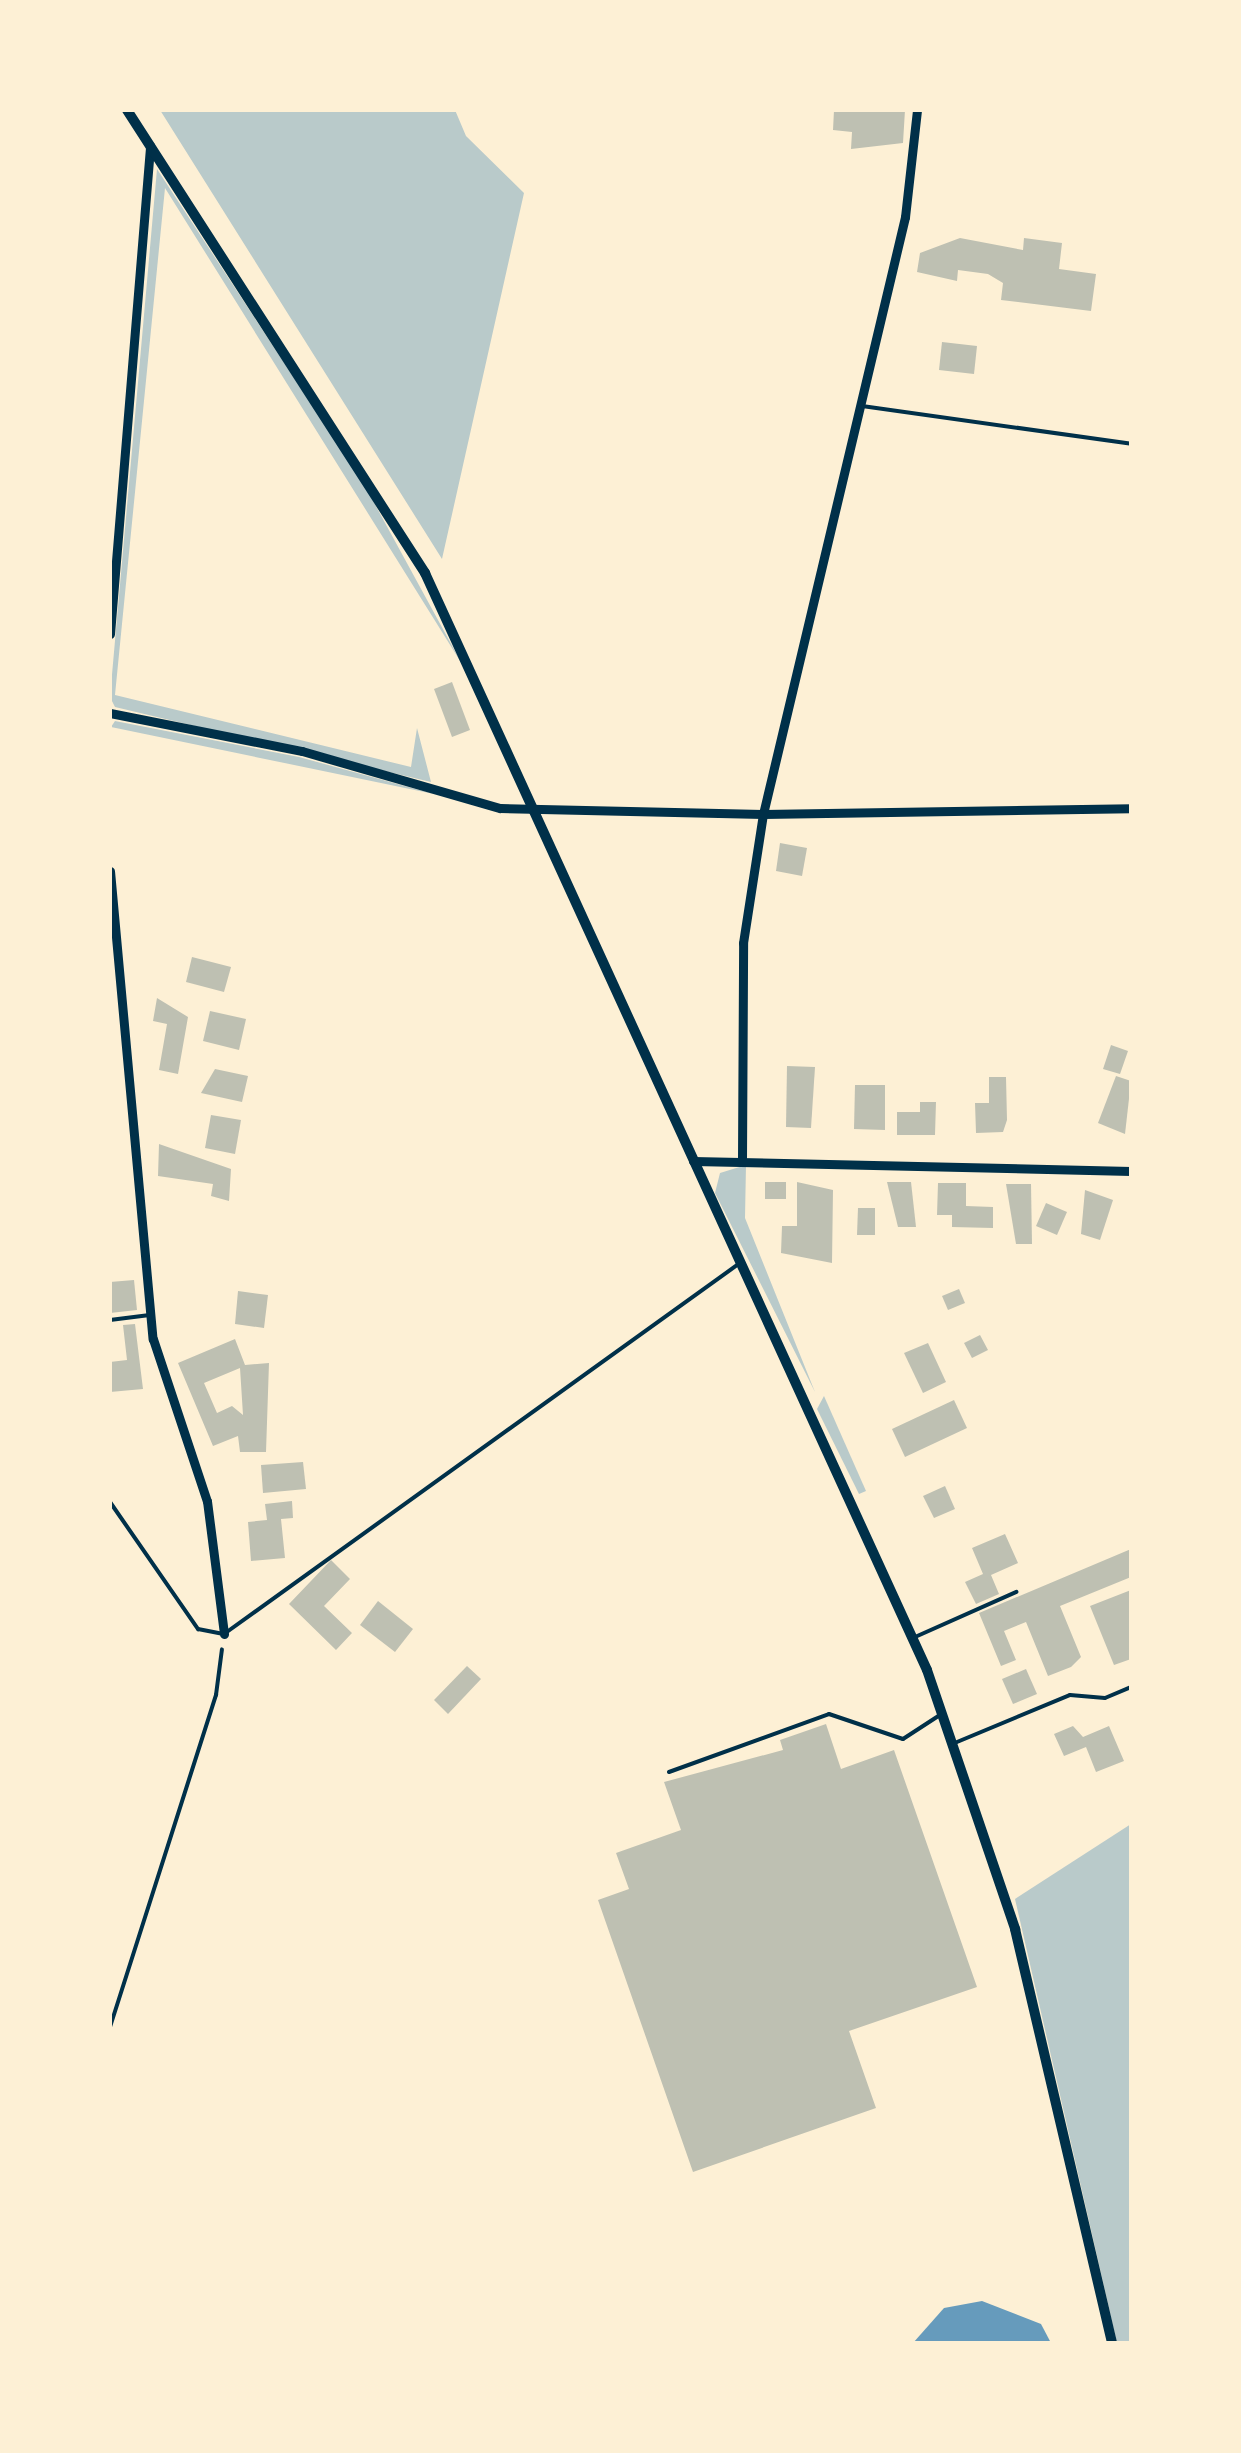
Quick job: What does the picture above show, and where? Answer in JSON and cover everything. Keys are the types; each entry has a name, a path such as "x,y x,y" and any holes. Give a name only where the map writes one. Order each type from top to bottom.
{"street":[{"path":"127,110 425,573 912,1638 956,1742 1015,1929 1112,2343"},
{"path":"742,1160 743,943 763,814 857,405 905,216 917,110"},
{"path":"110,634 150,146"},
{"path":"110,713 532,810 763,814 1131,808"},
{"path":"110,871 150,1315 207,1502 224,1634"},
{"path":"692,1161 1131,1171"}],"lane":[{"path":"857,405 1131,444"},
{"path":"110,1502 198,1629 224,1634 740,1263"},
{"path":"110,1320 150,1315"},
{"path":"912,1638 1016,1592"},
{"path":"956,1742 1070,1695 1105,1698 1131,1687"},
{"path":"669,1772 829,1714 903,1739 944,1712"}],"path":[{"path":"110,2027 216,1695 224,1634"}],"shaded area":[{"path":"160,110 455,110 466,136 524,193 442,559"},
{"path":"157,169 366,488 462,664 165,188 115,695 411,767 417,728 431,782 115,707 110,697"},
{"path":"115,721 299,757 434,794 111,727"},
{"path":"746,1165 745,1218 815,1392 715,1193 720,1173"},
{"path":"824,1396 866,1491 859,1494 817,1409"},
{"path":"1131,1824 1131,2343 1117,2343 1015,1899"}],"water":[{"path":"982,2301 1041,2324 1051,2343 913,2343 944,2308"}],"building":[{"path":"834,110 905,110 903,143 851,149 852,132 833,130"},
{"path":"960,238 1023,250 1024,238 1062,243 1059,269 1096,274 1091,311 1001,300 1003,283 988,274 958,270 957,281 917,272 920,253"},
{"path":"942,342 977,346 974,374 939,370"},
{"path":"452,682 470,730 452,737 434,689"},
{"path":"780,843 807,848 802,876 776,871"},
{"path":"192,957 231,967 224,992 186,982"},
{"path":"157,998 188,1017 178,1074 159,1070 167,1024 153,1021"},
{"path":"210,1011 246,1019 239,1050 203,1041"},
{"path":"1111,1045 1128,1051 1120,1074 1103,1069"},
{"path":"787,1066 815,1067 811,1128 786,1127"},
{"path":"215,1069 248,1076 242,1102 201,1093"},
{"path":"1116,1076 1131,1081 1125,1134 1098,1123"},
{"path":"989,1077 1006,1077 1007,1120 1003,1132 976,1133 975,1103 989,1103"},
{"path":"855,1085 885,1085 885,1130 854,1129"},
{"path":"920,1102 936,1102 935,1135 897,1135 897,1112 920,1112"},
{"path":"211,1115 241,1120 235,1154 205,1148"},
{"path":"159,1144 231,1169 229,1201 211,1196 213,1184 158,1176"},
{"path":"765,1182 786,1182 786,1199 765,1199"},
{"path":"797,1182 833,1190 832,1263 781,1253 782,1226 797,1226"},
{"path":"887,1182 911,1182 916,1227 898,1227"},
{"path":"938,1183 966,1183 966,1206 993,1207 993,1228 952,1227 952,1215 937,1215"},
{"path":"1006,1184 1031,1184 1032,1244 1016,1244"},
{"path":"1085,1190 1113,1200 1100,1240 1081,1234"},
{"path":"1046,1203 1067,1212 1057,1235 1036,1226"},
{"path":"858,1208 875,1208 875,1235 857,1235"},
{"path":"134,1280 137,1310 110,1313 110,1282"},
{"path":"959,1289 965,1303 948,1310 942,1296"},
{"path":"238,1291 268,1295 264,1328 235,1324"},
{"path":"135,1324 143,1389 110,1392 110,1362 127,1360 123,1325"},
{"path":"980,1335 988,1350 972,1358 964,1343"},
{"path":"235,1339 245,1365 269,1363 266,1452 240,1452 238,1436 213,1446 178,1363","holes":["240,1368 243,1415 232,1406 217,1413 204,1383"]},
{"path":"928,1343 946,1382 923,1393 904,1353"},
{"path":"954,1400 967,1428 905,1457 892,1429"},
{"path":"303,1462 306,1489 263,1493 261,1465"},
{"path":"945,1486 955,1509 934,1518 923,1496"},
{"path":"292,1501 293,1518 281,1519 285,1558 251,1561 248,1522 267,1520 265,1504"},
{"path":"1005,1534 1018,1563 991,1575 999,1594 976,1604 965,1582 983,1574 972,1548"},
{"path":"1131,1549 1131,1577 1060,1606 1081,1657 1071,1667 1048,1676 1026,1622 1004,1631 1016,1660 1001,1666 979,1613"},
{"path":"331,1560 350,1579 324,1606 352,1633 336,1650 289,1604"},
{"path":"1131,1590 1131,1659 1114,1665 1090,1606"},
{"path":"378,1601 413,1629 395,1652 360,1625"},
{"path":"467,1666 481,1679 448,1714 434,1700"},
{"path":"1026,1669 1037,1694 1013,1704 1002,1679"},
{"path":"826,1724 841,1769 894,1750 977,1987 849,2031 876,2108 693,2172 598,1900 629,1889 616,1853 681,1830 664,1782 783,1750 780,1740"},
{"path":"1073,1726 1083,1737 1109,1726 1124,1761 1096,1772 1086,1747 1064,1756 1054,1734"}]}
